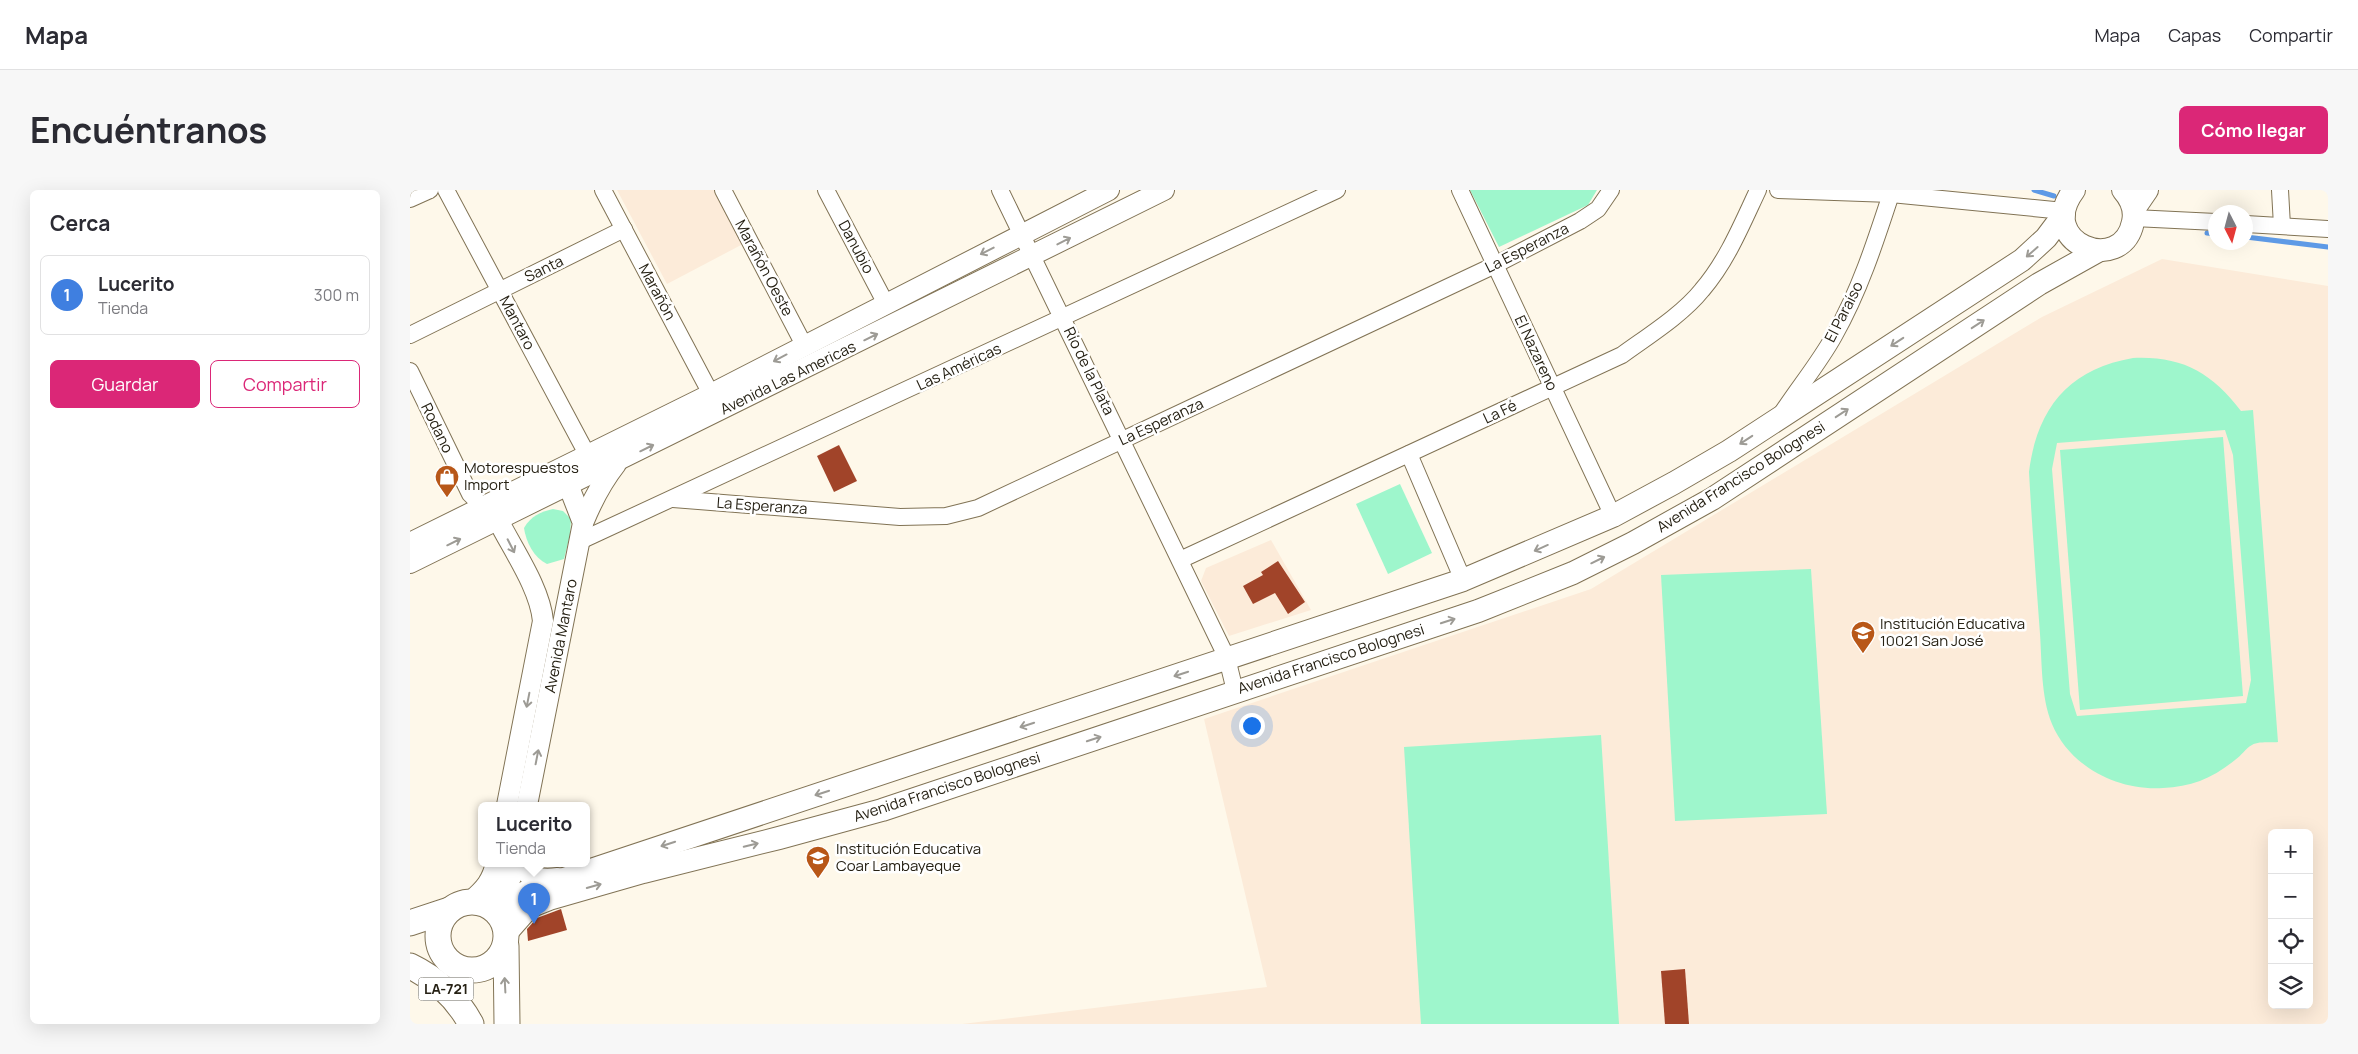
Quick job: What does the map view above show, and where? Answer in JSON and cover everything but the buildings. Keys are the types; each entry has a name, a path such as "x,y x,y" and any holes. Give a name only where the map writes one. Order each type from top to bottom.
{"main road":[{"name":"Avenida Francisco Bolognesi","path":"410,923 528,891 1463,580 1613,516 1729,451 2022,260 2046,238 2064,213 2067,200 2074,190"},
{"name":"Avenida Francisco Bolognesi","path":"506,939 529,907 549,899 643,872 882,810 1478,611 1573,573 1633,543 1712,499 2039,284 2098,251 2119,245 2127,237 2131,206 2147,190"},
{"path":"2064,213 2067,230 2077,243 2098,251"},
{"path":"525,867 527,872 535,879 550,880 569,877"},
{"path":"476,906 503,918 506,939 507,1024"},
{"name":"LA-721","path":"472,1024 466,998 450,962 442,952 438,934 443,917 476,906"},
{"name":"LA-721","path":"410,956 450,962 471,970 481,969 498,958 506,939"},
{"name":"LA-721","path":"410,966 425,973 446,989 463,1008 472,1024"}],"street":[{"path":"410,200 430,190"},
{"name":"Mantaro","path":"446,190 588,456"},
{"name":"Marañón","path":"603,190 711,394"},
{"name":"Marañón Oeste","path":"723,190 804,345"},
{"name":"Danubio","path":"826,190 886,304"},
{"name":"Río de la Plata","path":"1000,190 1034,256 1227,658 1235,691"},
{"name":"Avenida Las Americas","path":"565,477 588,456 1109,190"},
{"name":"Avenida Las Americas","path":"410,563 490,514 565,477 618,462 1164,190"},
{"name":"Las Américas","path":"582,532 673,499 1337,190"},
{"name":"El Nazareno","path":"1460,190 1613,516"},
{"name":"La Esperanza","path":"673,499 900,517 946,516 978,508 1495,264 1580,221 1598,209 1611,190"},
{"name":"La Fé","path":"1180,560 1622,355 1663,326 1702,291 1725,256 1758,190"},
{"path":"1778,190 1891,194 2064,213"},
{"path":"2280,190 2282,226"},
{"name":"El Paraíso","path":"1777,420 1833,337 1851,302 1871,255 1891,194"},
{"path":"2131,206 2208,220"},
{"path":"2253,224 2328,229"},
{"name":"Santa","path":"410,336 624,229"},
{"name":"Rodano","path":"410,371 470,494 490,514"},
{"path":"1409,454 1463,580"},
{"name":"Avenida Mantaro","path":"528,802 582,532 592,500 604,478 618,462"},
{"path":"565,477 582,532"},
{"name":"Avenida Las Americas","path":"410,543 490,514"},
{"name":"Avenida Mantaro","path":"490,514 534,590 542,607 543,621 508,802"},
{"path":"534,590 540,596 556,599 570,591"},
{"path":"476,906 494,875 495,867"},
{"path":"476,906 504,890 513,876 515,867"}],"shaded area":[{"path":"617,190 715,190 743,244 667,284"},
{"name":"Institución Educativa 10021 San José","path":"2162,259 2328,286 2328,1024 962,1024 1267,987 1204,719 1591,589 2042,317"},
{"path":"1271,540 1311,610 1229,636 1201,581 1206,568"}],"green space":[{"path":"1470,190 1597,190 1588,205 1499,247"},
{"path":"2133,358 2150,358 2181,364 2207,377 2230,397 2241,411 2253,410 2278,742 2250,746 2227,766 2210,777 2183,786 2146,788 2129,785 2097,773 2071,753 2060,739 2048,714 2046,703 2029,472 2033,449 2049,411 2060,395 2074,382 2091,371 2110,363","holes":["2225,430 2233,455 2251,680 2246,703 2077,716 2070,694 2052,469 2057,443"]},
{"path":"2223,437 2243,696 2080,710 2060,450"},
{"path":"1400,484 1432,553 1388,574 1356,504"},
{"path":"553,509 563,511 571,519 570,535 564,559 547,564 538,558 531,549 524,528 536,515"},
{"path":"1811,569 1827,814 1675,821 1661,575"},
{"path":"1601,735 1619,1024 1421,1024 1404,747"}],"waterway":[{"path":"2034,190 2054,196"},
{"path":"2253,238 2328,247"}],"place":[{"name":"Motorespuestos Import","path":"447,498"},
{"name":"Institución Educativa 10021 San José","path":"1863,654"},
{"name":"Institución Educativa Coar Lambayeque","path":"818,879"},
{"name":"Lucerito","path":"534,924"}]}
